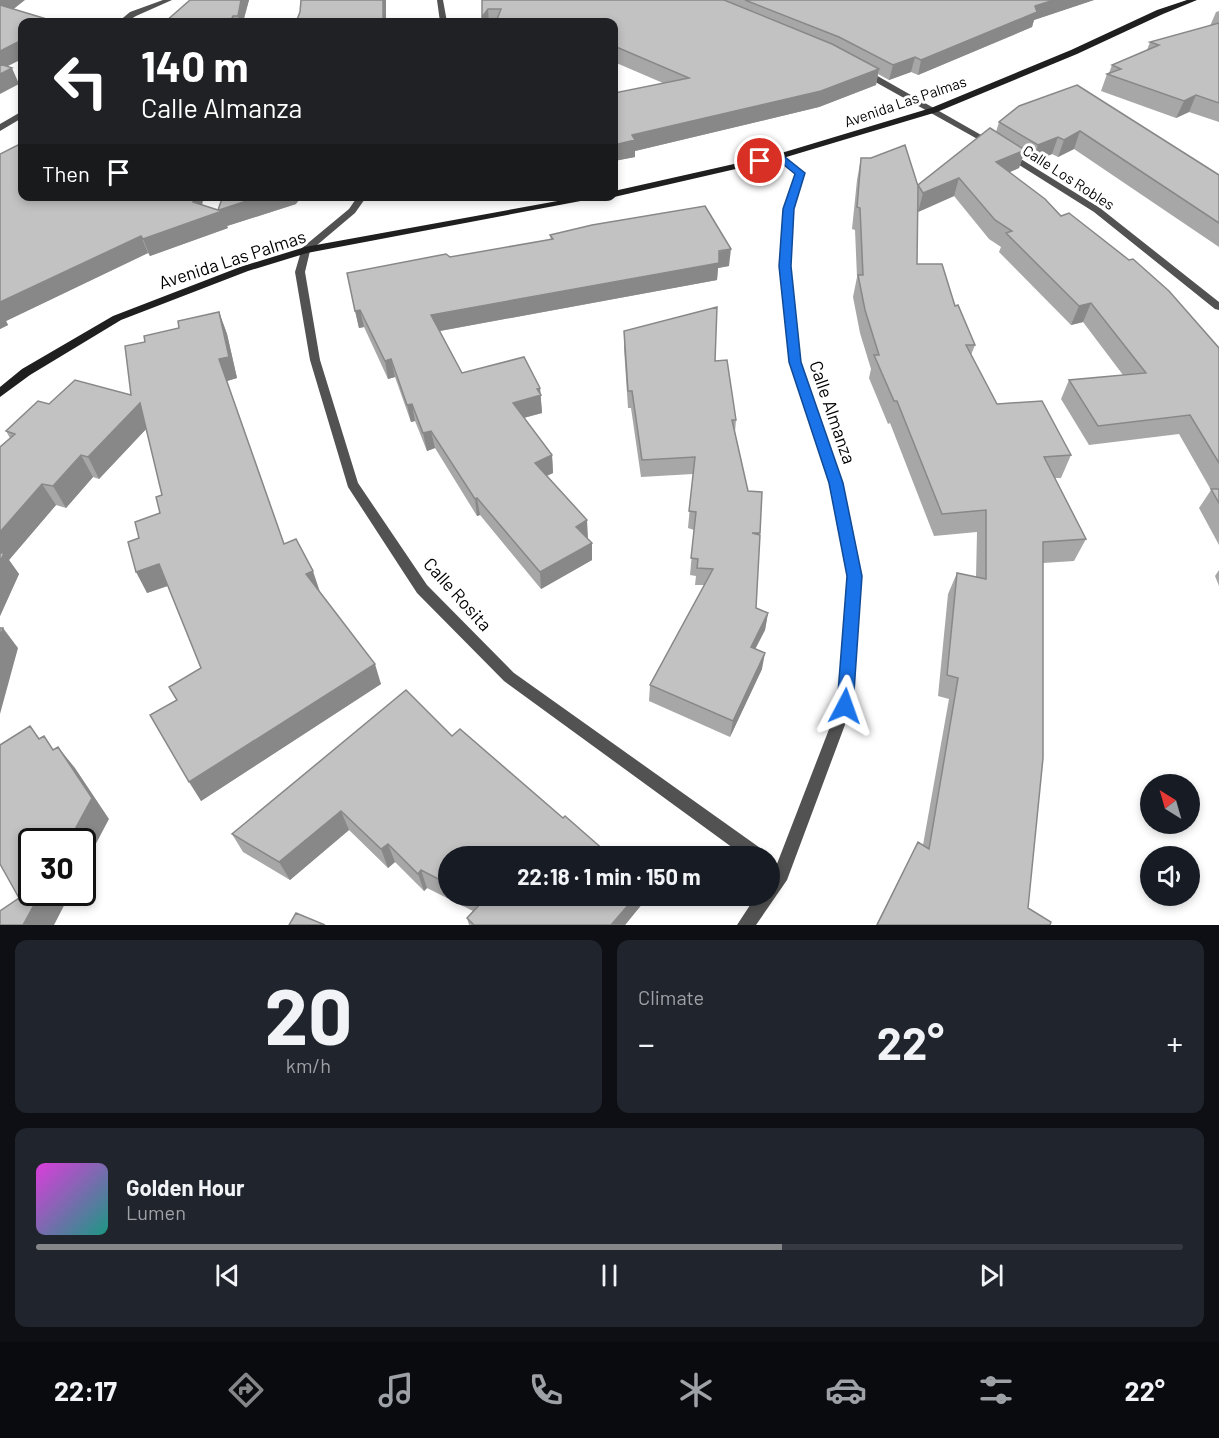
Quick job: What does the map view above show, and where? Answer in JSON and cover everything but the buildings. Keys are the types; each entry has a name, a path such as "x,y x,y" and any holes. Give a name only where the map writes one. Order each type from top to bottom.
{"street":[{"path":"129,18 150,6 169,0"},
{"path":"440,0 443,18"},
{"name":"Avenida Las Palmas","path":"618,193 780,156 934,110 1074,52 1160,12 1194,0"},
{"name":"Calle Los Robles","path":"853,67 966,128 1097,210 1219,307"},
{"path":"0,128 18,117"},
{"name":"Calle Almanza","path":"780,156 800,173 789,209 785,266 795,362 836,483 854,576 845,706 780,857"},
{"path":"305,250 352,211 359,201"},
{"name":"Avenida Las Palmas","path":"0,393 26,372 117,318 195,286 305,250 575,201"},
{"name":"Calle Rosita","path":"305,250 300,272 315,360 352,484 422,589 510,677 743,846"},
{"path":"746,925 759,906"}],"route":[{"path":"760,161 780,156 800,173 789,209 785,266 795,362 836,483 854,576 845,706"}]}
